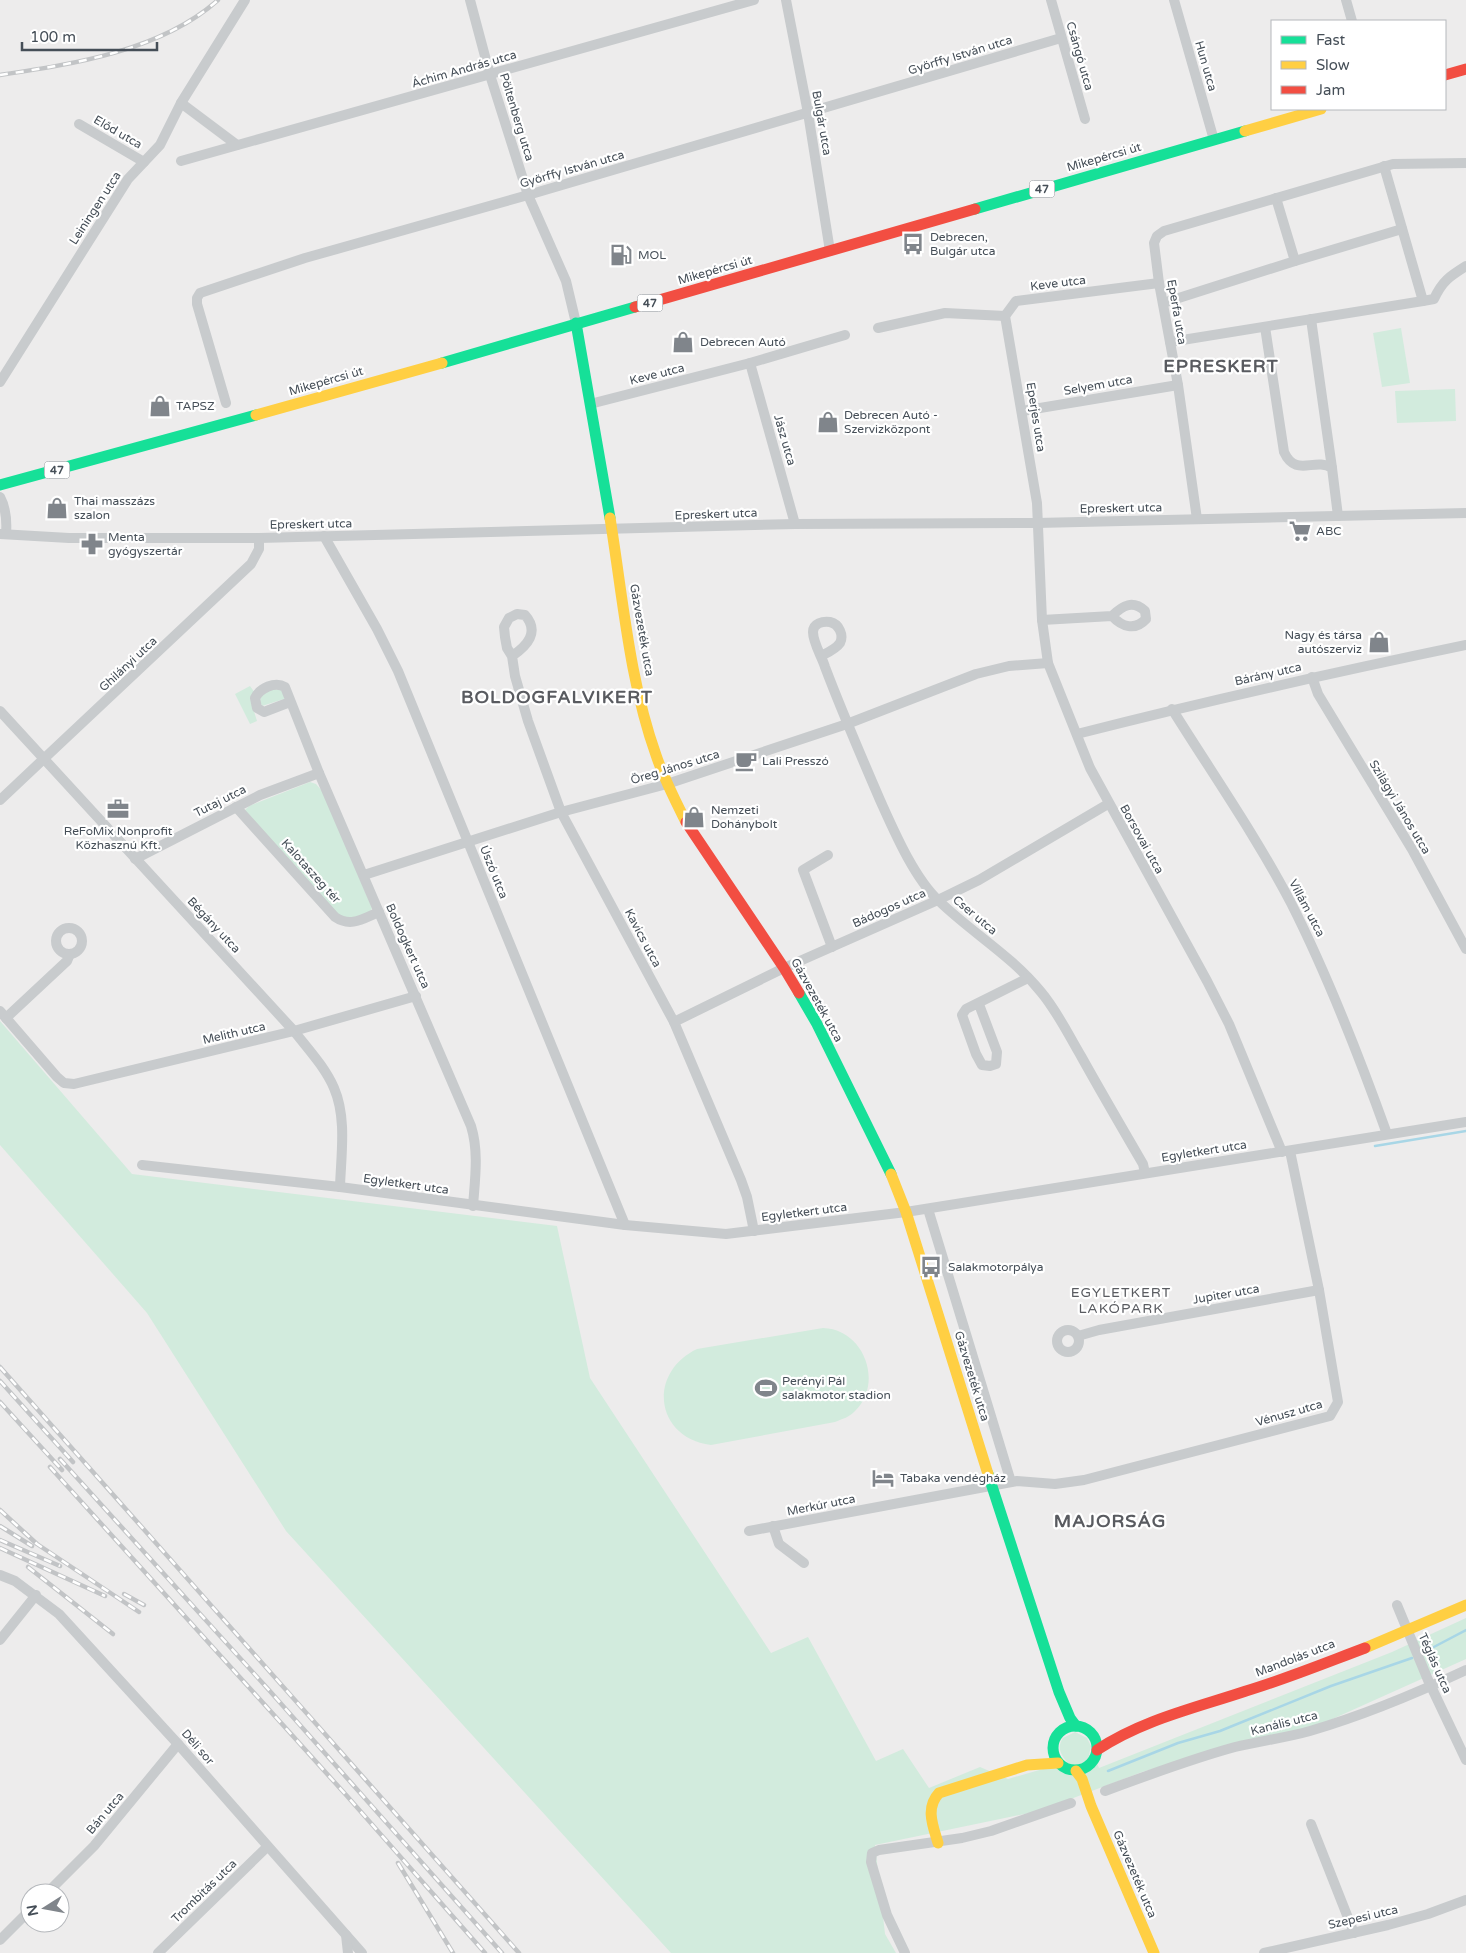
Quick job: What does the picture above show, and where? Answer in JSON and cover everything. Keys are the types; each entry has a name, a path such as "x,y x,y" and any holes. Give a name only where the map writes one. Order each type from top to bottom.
{"street":[{"name":"Leiningen utca","path":"0,382 128,179 160,145 181,103 245,0"},
{"name":"Pöltenberg utca","path":"470,0 490,75 528,195 566,281 576,323"},
{"name":"Áchim András utca","path":"181,161 754,0"},
{"name":"Bulgár utca","path":"786,0 808,113 830,251"},
{"name":"Csángó utca","path":"1051,0 1085,119"},
{"name":"Hun utca","path":"1174,0 1214,140"},
{"path":"1346,0 1352,20"},
{"name":"Györffy István utca","path":"226,403 197,304 196,298 200,293 305,258 528,195 1061,38"},
{"path":"1446,75 1466,69"},
{"path":"181,103 238,144"},
{"name":"Mikepércsi út","path":"0,485 324,397 1318,110"},
{"name":"Előd utca","path":"79,124 144,162"},
{"path":"1295,261 1276,198 1392,164 1466,163"},
{"path":"1384,166 1423,302"},
{"name":"Eperfa utca","path":"1197,519 1178,385 1159,283 1154,242 1157,236 1164,231 1276,198"},
{"path":"1163,303 1402,229"},
{"path":"1170,342 1423,302 1434,299 1448,278 1466,266"},
{"name":"Keve utca","path":"1005,316 1016,301 1159,283"},
{"path":"878,328 946,313 1005,316"},
{"name":"Eperjes utca","path":"1005,316 1037,504 1037,523"},
{"path":"1312,319 1338,516"},
{"name":"Gázvezeték utca","path":"576,323 612,530 621,600 650,737 667,784 687,824 784,968 816,1024 886,1162 906,1212 991,1485 1059,1692 1070,1718 1076,1726"},
{"path":"1265,327 1284,452 1287,459 1298,466 1326,464 1332,468"},
{"name":"Keve utca","path":"590,404 750,363 846,335"},
{"name":"Jász utca","path":"750,363 795,524"},
{"name":"Selyem utca","path":"1022,411 1178,385"},
{"name":"Epreskert utca","path":"0,496 7,522 3,534 69,538 258,538 795,524 1037,523 1466,513"},
{"name":"Borsovai utca","path":"1037,523 1042,620 1048,663 1090,768 1108,804 1216,998 1286,1151"},
{"name":"Úszó utca","path":"324,536 398,670 625,1225"},
{"name":"Ghilányi utca","path":"0,800 251,564 259,549 258,538"},
{"path":"1042,620 1112,616"},
{"name":"Bárány utca","path":"1077,734 1172,709 1466,645"},
{"name":"Kavics utca","path":"512,656 515,676 528,721 561,812 674,1022 742,1180 754,1231"},
{"name":"Cser utca","path":"821,656 847,724 908,857 938,900 1028,978 1052,1006 1143,1164 1145,1173"},
{"name":"Öreg János utca","path":"364,875 561,812 667,784 847,724 976,674 1009,666 1048,663"},
{"name":"Szilágyi János utca","path":"1312,677 1318,694 1413,851 1466,949"},
{"name":"Boldogkert utca","path":"290,702 471,1126 476,1141 473,1206"},
{"name":"Villám utca","path":"1172,709 1252,836 1290,901 1314,949 1356,1048 1387,1134"},
{"name":"Bégány utca","path":"0,711 294,1031 326,1074 334,1088 340,1105 342,1129 340,1187"},
{"name":"Tutaj utca","path":"135,859 236,807 290,782 319,773"},
{"name":"Bádogos utca","path":"674,1022 784,968 979,880 1108,804"},
{"name":"Kalotaszeg tér","path":"236,807 335,917 344,923 354,922 379,912"},
{"path":"828,855 804,870 832,947"},
{"path":"3,1014 67,961 70,954"},
{"path":"980,1007 997,1052 996,1064 990,1066 982,1065 962,1015 966,1009 1028,978"},
{"name":"Melith utca","path":"3,1014 57,1077 64,1083 74,1084 294,1031 416,996"},
{"name":"Egyletkert utca","path":"142,1165 340,1187 473,1206 711,1234 754,1231 928,1209 1466,1122"},
{"name":"Vénusz utca","path":"991,1485 1017,1480 1055,1484 1084,1480 1330,1416 1338,1402 1319,1290 1286,1151"},
{"path":"928,1209 1011,1482"},
{"name":"Jupiter utca","path":"1078,1336 1099,1330 1319,1290"},
{"name":"Merkúr utca","path":"749,1531 991,1485"},
{"name":"Merkúr utca","path":"773,1526 779,1544 804,1563"},
{"name":"Déli sor","path":"0,1575 15,1581 59,1614 178,1744 362,1953"},
{"path":"0,1640 36,1595"},
{"name":"Téglás utca","path":"1397,1605 1431,1686 1466,1760"},
{"name":"Mandolás utca","path":"1097,1750 1107,1742 1132,1730 1253,1689 1407,1631 1466,1606"},
{"name":"Kanális utca","path":"1105,1791 1227,1749 1311,1730 1431,1686 1466,1670"},
{"name":"Gázvezeték utca","path":"1059,1692 1062,1720 1061,1730"},
{"path":"1027,1765 1045,1754 1061,1730 1076,1726 1089,1731 1096,1740 1097,1750 1092,1763 1085,1769 1076,1771 1069,1770 1058,1763 1054,1758 1052,1746"},
{"name":"Mandolás utca","path":"1089,1731 1099,1733 1132,1730"},
{"name":"Bán utca","path":"57,1883 94,1846 178,1744"},
{"path":"938,1843 930,1809 931,1801 935,1796 949,1789 1027,1765 1058,1763"},
{"name":"Gázvezeték utca","path":"1091,1806 1088,1777 1092,1763"},
{"name":"Gázvezeték utca","path":"1076,1771 1082,1779 1091,1806 1154,1953"},
{"path":"906,1953 887,1916 870,1862 872,1853 879,1850 938,1843 991,1831 1071,1803"},
{"path":"1311,1824 1354,1933"},
{"name":"Trombitás utca","path":"158,1953 267,1846"},
{"name":"Szepesi utca","path":"1264,1953 1428,1914 1466,1900"},
{"path":"0,1940 20,1920"},
{"path":"346,1935 348,1953"}],"green space":[{"path":"1401,328 1410,383 1382,387 1373,333"},
{"path":"1455,389 1456,421 1397,423 1395,391"},
{"path":"250,686 255,693 251,702 257,721 250,724 235,694"},
{"path":"272,689 281,690 285,695 284,699 262,706 261,696"},
{"path":"310,782 316,784 323,792 372,908 370,912 355,920 338,915 244,811 249,806"},
{"path":"0,1021 132,1174 557,1226 590,1378 771,1653 808,1637 876,1761 903,1749 929,1788 980,1767 1008,1779 1067,1762 1061,1753 1060,1744 1063,1738 1075,1732 1087,1738 1091,1746 1089,1755 1093,1754 1099,1768 1392,1652 1466,1618 1466,1659 1308,1730 1254,1739 1142,1772 1039,1811 875,1845 885,1934 896,1953 671,1953 286,1531 147,1313 0,1145"},
{"name":"Perényi Pál salakmotor stadion","path":"823,1328 837,1331 849,1337 859,1347 865,1359 868,1386 864,1399 855,1411 848,1416 835,1422 711,1445 692,1440 678,1430 669,1418 664,1403 665,1388 670,1373 681,1360 697,1349"}],"waterway":[{"path":"1375,1146 1466,1131"},
{"path":"1430,1649 1466,1630"},
{"path":"1108,1771 1178,1743 1220,1731 1331,1686 1412,1658"}],"railway":[{"path":"0,75 86,60 143,43 170,32 218,0"},
{"path":"0,1367 519,1953"},
{"path":"0,1381 73,1462"},
{"path":"0,1402 62,1470"},
{"path":"60,1459 268,1689 502,1953"},
{"path":"50,1467 347,1796 485,1953"},
{"path":"0,1510 37,1544 139,1612"},
{"path":"0,1526 32,1546"},
{"path":"0,1540 60,1566"},
{"path":"0,1548 105,1596"},
{"path":"28,1567 113,1634"},
{"path":"124,1594 144,1605"},
{"path":"398,1863 453,1953"}],"traffic: fast":[{"path":"975,209 1245,131"},
{"path":"442,363 635,307"},
{"path":"576,323 610,518"},
{"path":"0,485 256,415"},
{"path":"799,993 817,1024 891,1174"},
{"path":"988,1474 1059,1692 1070,1718 1076,1726"},
{"path":"1079,1726 1091,1732 1096,1739 1097,1748 1096,1757 1091,1764 1084,1769 1071,1770 1063,1767 1056,1760 1053,1744 1056,1736 1063,1729 1079,1726"}],"traffic: slow":[{"path":"1245,131 1318,110"},
{"path":"256,415 442,363"},
{"path":"610,518 639,697 659,764 686,822"},
{"path":"891,1174 906,1212 988,1474"},
{"path":"1365,1648 1466,1605"},
{"path":"938,1843 932,1824 931,1811 932,1805 939,1793 1027,1765 1058,1763"},
{"path":"1076,1771 1082,1779 1091,1806 1154,1953"}],"traffic: jam":[{"path":"1446,75 1466,69"},
{"path":"635,307 975,209"},
{"path":"686,822 799,993"},
{"path":"1097,1750 1150,1723 1276,1681 1365,1648"}],"place":[{"name":"Debrecen, Bulgár utca","path":"913,244"},
{"name":"MOL","path":"621,255"},
{"name":"Debrecen Autó","path":"683,342"},
{"name":"TAPSZ","path":"160,406"},
{"name":"Debrecen Autó - Szervizközpont","path":"828,422"},
{"name":"Thai masszázs szalon","path":"57,508"},
{"name":"ABC","path":"1300,531"},
{"name":"Menta gyógyszertár","path":"92,544"},
{"name":"Nagy és társa autószerviz","path":"1379,642"},
{"name":"Lali Presszó","path":"746,761"},
{"name":"ReFoMix Nonprofit Közhasznú Kft.","path":"118,809"},
{"name":"Nemzeti Dohánybolt","path":"694,817"},
{"name":"Salakmotorpálya","path":"931,1267"},
{"name":"Perényi Pál salakmotor stadion","path":"766,1388"},
{"name":"Tabaka vendégház","path":"883,1478"}],"district":[{"name":"EPRESKERT","path":"1221,366"},
{"name":"BOLDOGFALVIKERT","path":"557,697"},
{"name":"EGYLETKERT LAKÓPARK","path":"1121,1300"},
{"name":"MAJORSÁG","path":"1110,1521"}]}
